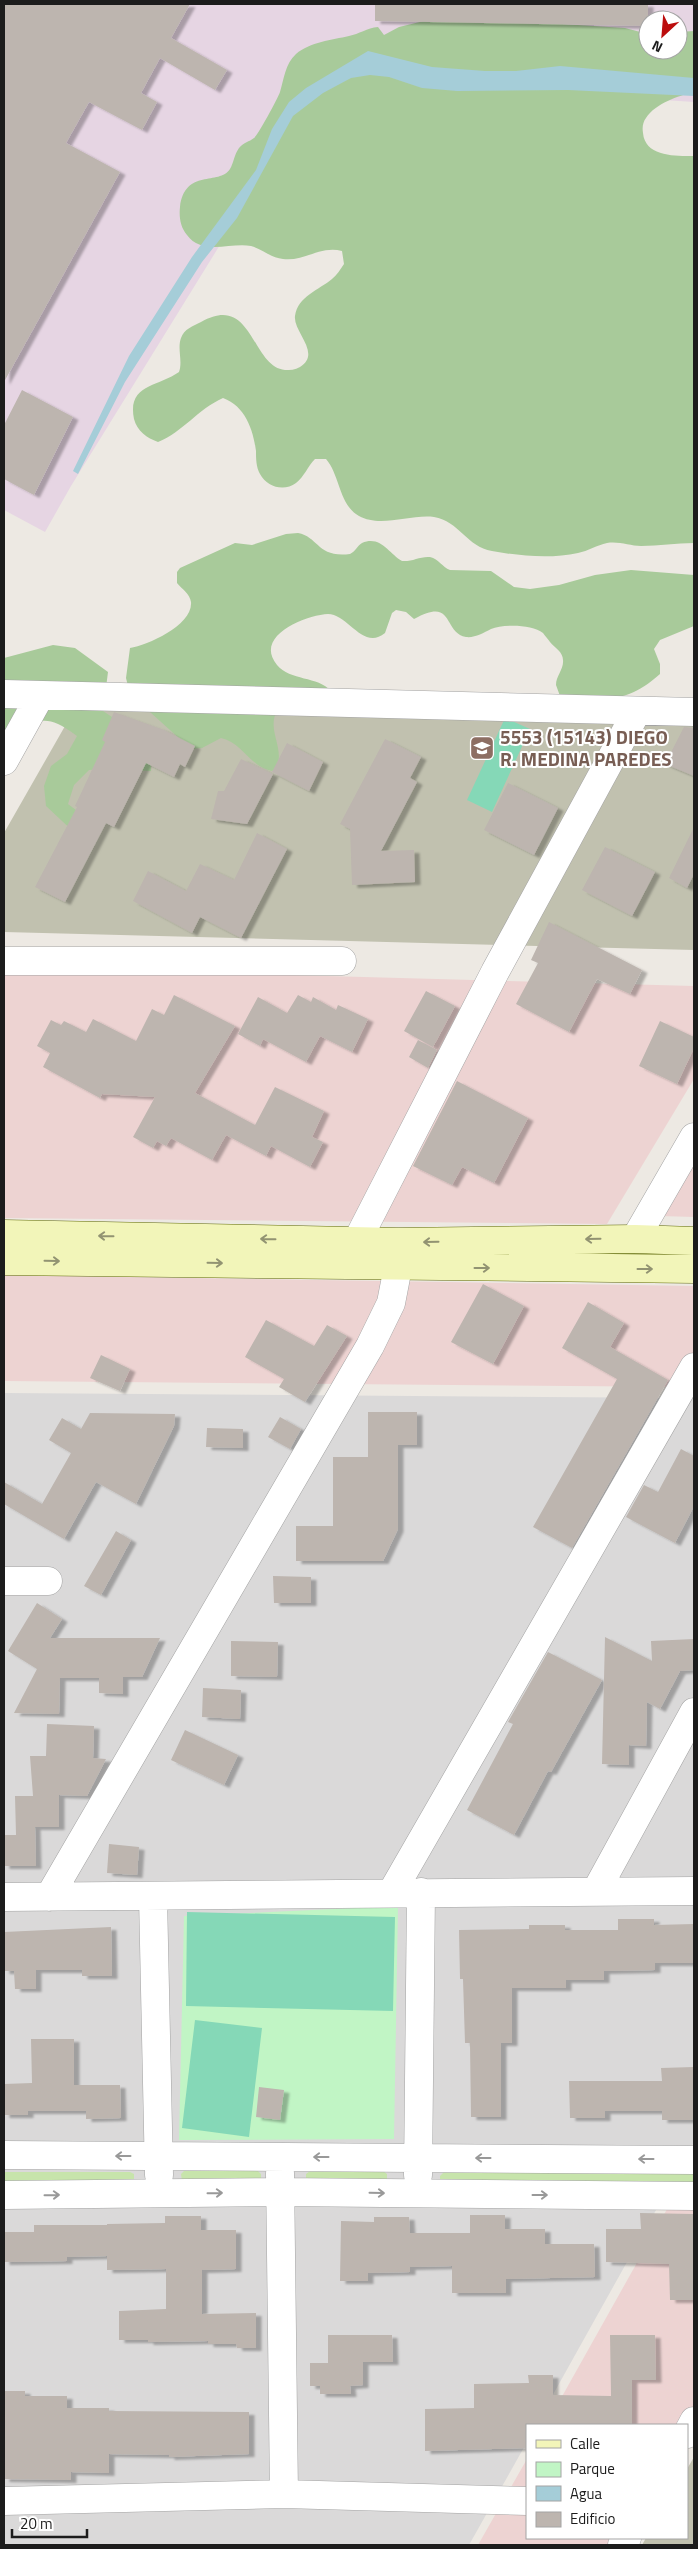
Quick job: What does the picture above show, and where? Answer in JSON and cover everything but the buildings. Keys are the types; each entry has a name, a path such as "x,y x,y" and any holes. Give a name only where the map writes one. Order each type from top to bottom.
{"main road":[{"path":"4,1234 357,1241 398,1255 694,1269"},
{"path":"4,1261 398,1255 635,1239 694,1240"}],"street":[{"path":"4,694 694,712"},
{"path":"4,760 40,696"},
{"path":"357,1241 495,972 637,711"},
{"path":"4,961 342,961"},
{"path":"635,1239 694,1137"},
{"path":"49,1897 370,1346 391,1302 398,1255"},
{"path":"392,1892 694,1367"},
{"path":"4,1581 48,1581"},
{"path":"596,1891 694,1712"},
{"path":"4,1897 153,1897 392,1892 694,1890"},
{"path":"419,2194 421,1892"},
{"path":"153,1897 159,2194"},
{"path":"4,2155 694,2160"},
{"path":"280,2157 284,2494"},
{"path":"4,2195 280,2192 694,2196"},
{"path":"688,2432 694,2421"},
{"path":"4,2501 284,2494 526,2501"}],"shaded area":[{"path":"4,4 694,4 694,102 362,80 278,151 71,486 45,532 4,510"},
{"path":"77,705 694,716 694,950 4,932 4,833"},
{"path":"4,967 694,986 694,1079 607,1224 4,1218"},
{"path":"694,1157 694,1217 660,1216"},
{"path":"4,1275 694,1286 694,1387 4,1381"},
{"path":"4,1393 694,1398 694,2142 537,2424 526,2424 526,2444 469,2545 4,2545"},
{"path":"694,2161 694,2410 686,2424 547,2424"},
{"path":"694,2457 694,2545 642,2545 645,2539 688,2539 688,2467"},
{"path":"526,2461 526,2539 620,2539 617,2545 478,2545"}],"green space":[{"path":"428,20 625,28 638,31 638,60 688,60 688,31 694,31 694,92 674,98 655,108 643,123 643,133 649,147 655,151 670,155 694,156 694,543 641,546 611,543 578,553 557,556 524,555 492,551 476,545 443,519 425,517 376,521 359,516 347,505 331,466 326,459 315,459 301,478 291,486 281,488 271,485 263,478 259,471 256,462 255,443 247,419 237,407 223,398 206,408 167,438 158,442 137,427 133,408 135,399 146,388 179,372 180,342 184,332 218,315 231,316 241,323 265,357 274,366 285,370 292,370 300,367 306,361 308,349 296,322 297,309 305,298 332,279 338,272 344,264 342,251 327,250 298,258 283,259 274,257 251,246 209,247 201,245 187,235 181,225 180,207 183,195 188,187 195,182 218,177 230,169 239,148 254,138 268,116 280,92 289,62 296,54 314,44 328,40 378,27 384,35 399,27"},
{"path":"298,533 305,535 331,553 350,554 362,543 374,541 380,543 402,561 430,557 436,559 450,570 491,571 514,587 530,589 559,585 595,575 631,570 694,575 694,626 660,640 654,649 660,664 660,674 647,684 624,696 601,698 560,696 556,685 563,657 543,633 532,628 525,626 503,626 476,636 466,637 454,629 442,613 436,611 414,619 406,612 396,610 392,613 385,633 370,638 335,616 328,614 319,615 307,618 285,629 277,636 272,645 271,655 277,665 283,670 289,674 319,683 331,691 321,715 300,715 277,711 274,718 274,732 279,754 276,769 272,771 264,768 235,745 221,738 202,748 191,749 130,694 126,678 130,648 147,643 168,632 185,618 190,610 190,599 177,583 177,572 180,568 235,543 252,545 286,534"},
{"path":"53,645 75,648 108,672 103,711 139,735 151,751 151,771 89,770 74,785 68,804 84,816 77,835 46,806 44,786 51,766 67,754 77,736 56,723 48,721 4,730 4,658"},
{"path":"505,718 530,729 492,812 467,800"},
{"path":"398,1906 394,2139 179,2140 184,1916"},
{"path":"187,1912 395,1917 393,2011 186,2006"},
{"path":"195,2020 262,2028 249,2137 182,2128"},
{"path":"184,2171 258,2171 261,2174 261,2179 182,2181 181,2174"},
{"path":"310,2171 383,2171 387,2174 387,2179 306,2179 306,2174"},
{"path":"4,2172 130,2172 134,2174 134,2180 4,2182"},
{"path":"444,2172 694,2172 694,2183 440,2180 440,2176"}],"water":[{"path":"368,51 432,67 516,71 560,66 694,78 694,96 568,90 457,91 422,88 389,77 370,75 351,78 323,93 293,116 237,218 202,262 125,382 78,474 73,471 129,356 192,257 256,170 272,129 289,102 306,88"}],"place":[{"name":"5553 (15143) DIEGO R. MEDINA PAREDES","path":"482,748"}]}
